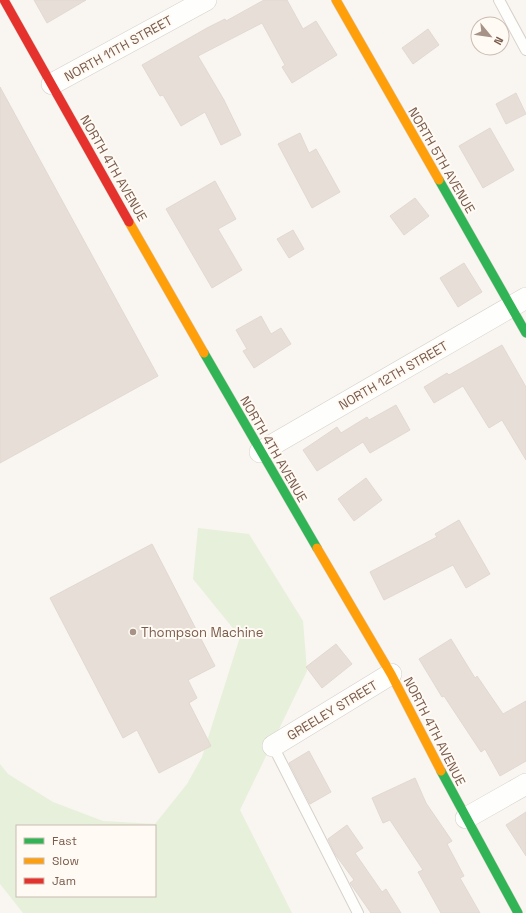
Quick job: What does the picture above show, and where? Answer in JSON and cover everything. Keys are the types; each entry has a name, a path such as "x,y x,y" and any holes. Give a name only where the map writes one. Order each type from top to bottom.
{"main road":[{"name":"NORTH 4TH AVENUE","path":"4,0 260,452 392,674 466,818 518,913"},
{"name":"NORTH 5TH AVENUE","path":"336,0 519,302 526,333"}],"street":[{"name":"NORTH 11TH STREET","path":"52,84 206,0"},
{"name":"NORTH 12TH STREET","path":"260,452 519,302"},
{"name":"GREELEY STREET","path":"273,746 392,674"},
{"path":"466,818 526,784"}],"lane":[{"path":"499,0 526,50"},
{"path":"273,746 358,913"}],"green space":[{"path":"198,528 249,534 303,621 307,671 240,810 292,913 23,913 0,884 0,764 8,774 53,802 103,821 155,824 187,784 202,757 240,637 193,579"}],"building":[{"path":"34,0 86,0 47,23"},
{"path":"264,0 287,0 303,29 316,21 337,55 292,83 282,67 285,65 262,23 198,56 224,100 241,135 221,145 205,112 181,126 163,95 160,96 142,65 207,28 225,19 226,21"},
{"path":"428,29 439,45 413,64 402,48"},
{"path":"0,87 158,376 0,463"},
{"path":"516,93 526,114 506,124 496,104"},
{"path":"490,128 514,170 483,188 459,146"},
{"path":"300,133 309,153 316,149 340,192 312,208 278,144"},
{"path":"215,181 236,219 218,229 242,270 212,288 166,209"},
{"path":"415,198 429,216 404,235 390,216"},
{"path":"293,230 304,249 289,258 277,239"},
{"path":"464,263 482,292 458,307 440,278"},
{"path":"261,316 271,334 281,328 291,344 254,368 243,351 247,349 236,330"},
{"path":"502,345 526,387 526,460 502,420 489,428 463,386 434,403 424,387 447,373 449,375"},
{"path":"396,405 410,430 370,453 363,442 317,471 303,450 337,427 341,433 367,417 369,420"},
{"path":"366,478 382,500 354,521 338,499"},
{"path":"459,520 490,574 466,588 453,565 384,600 370,572 437,537 435,534"},
{"name":"Thompson Machine","path":"152,544 215,666 188,680 197,698 189,703 211,746 159,773 137,730 123,738 50,598"},
{"path":"451,639 475,678 477,676 503,714 526,701 526,761 500,776 485,749 481,752 444,696 442,697 419,659"},
{"path":"336,644 352,664 322,688 306,667"},
{"path":"309,751 331,792 310,804 289,763"},
{"path":"415,778 426,803 452,841 447,844 464,876 460,878 480,913 441,913 418,872 423,870 390,820 383,823 372,798"},
{"path":"526,812 526,856 506,825"},
{"path":"347,825 363,848 355,853 382,892 386,889 401,913 371,913 350,883 354,880 335,854 328,839"}],"traffic: fast":[{"path":"439,180 526,333"},
{"path":"204,353 317,548"},
{"path":"441,771 518,913"}],"traffic: slow":[{"path":"336,0 439,180"},
{"path":"129,222 204,353"},
{"path":"317,548 391,674 441,771"}],"traffic: jam":[{"path":"4,0 129,222"}],"place":[{"name":"Thompson Machine","path":"133,632"}]}
